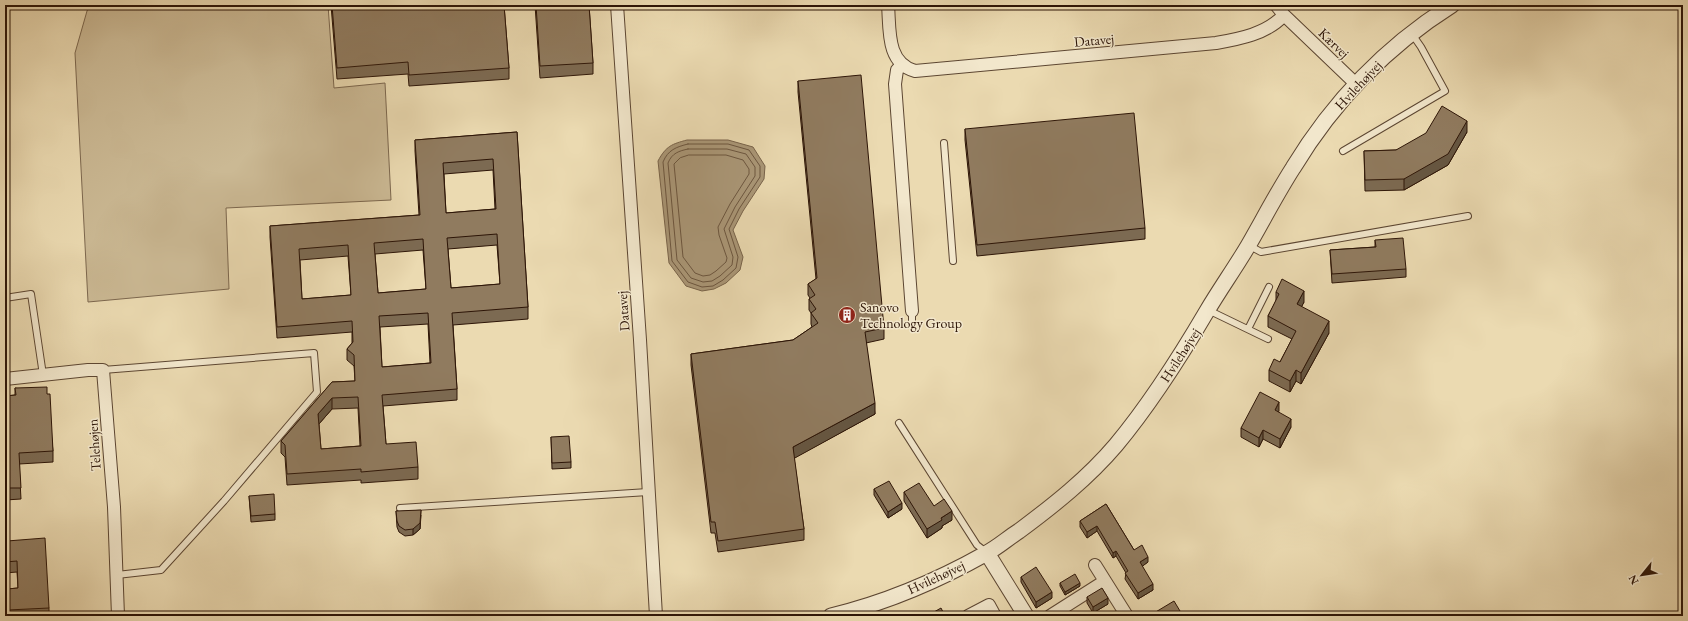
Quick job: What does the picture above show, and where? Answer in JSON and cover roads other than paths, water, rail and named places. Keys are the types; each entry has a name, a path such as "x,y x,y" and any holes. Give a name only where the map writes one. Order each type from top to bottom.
{"street":[{"name":"Datavej","path":"617,5 640,340 656,616"},
{"path":"888,5 893,52 902,65 898,70 895,84 912,317"},
{"name":"Kærvej","path":"1276,5 1284,16 1356,84"},
{"name":"Hvilehøjvej","path":"831,616 862,609 917,587 987,553 1039,516 1076,486 1115,447 1185,350 1293,167 1324,122 1356,84 1387,54 1443,7"},
{"name":"Datavej","path":"902,65 915,71 927,71 1216,43 1247,37 1280,20 1284,16"},
{"path":"5,379 88,370 103,370"},
{"name":"Telehøjen","path":"103,370 117,575 118,616"},
{"path":"987,553 1026,616"},
{"path":"1095,565 1127,616"},
{"path":"1050,616 1105,581"},
{"path":"968,616 989,605 995,616"}],"lane":[{"path":"1343,150 1445,91 1421,47 1411,33"},
{"path":"944,143 953,261"},
{"path":"1248,245 1261,252 1468,216"},
{"path":"1248,329 1269,287"},
{"path":"5,298 31,294 43,375"},
{"path":"1208,310 1268,339"},
{"path":"103,370 314,353 317,392 224,501 161,570 117,575"},
{"path":"899,423 977,545 987,553"},
{"path":"400,508 648,492"}],"water":[{"path":"687,140 728,140 753,147 765,166 764,179 743,211 733,230 743,257 740,270 726,283 714,289 702,291 686,286 669,263 658,161 670,146"}],"place":[{"name":"Sanovo Technology Group","path":"847,315"}]}
